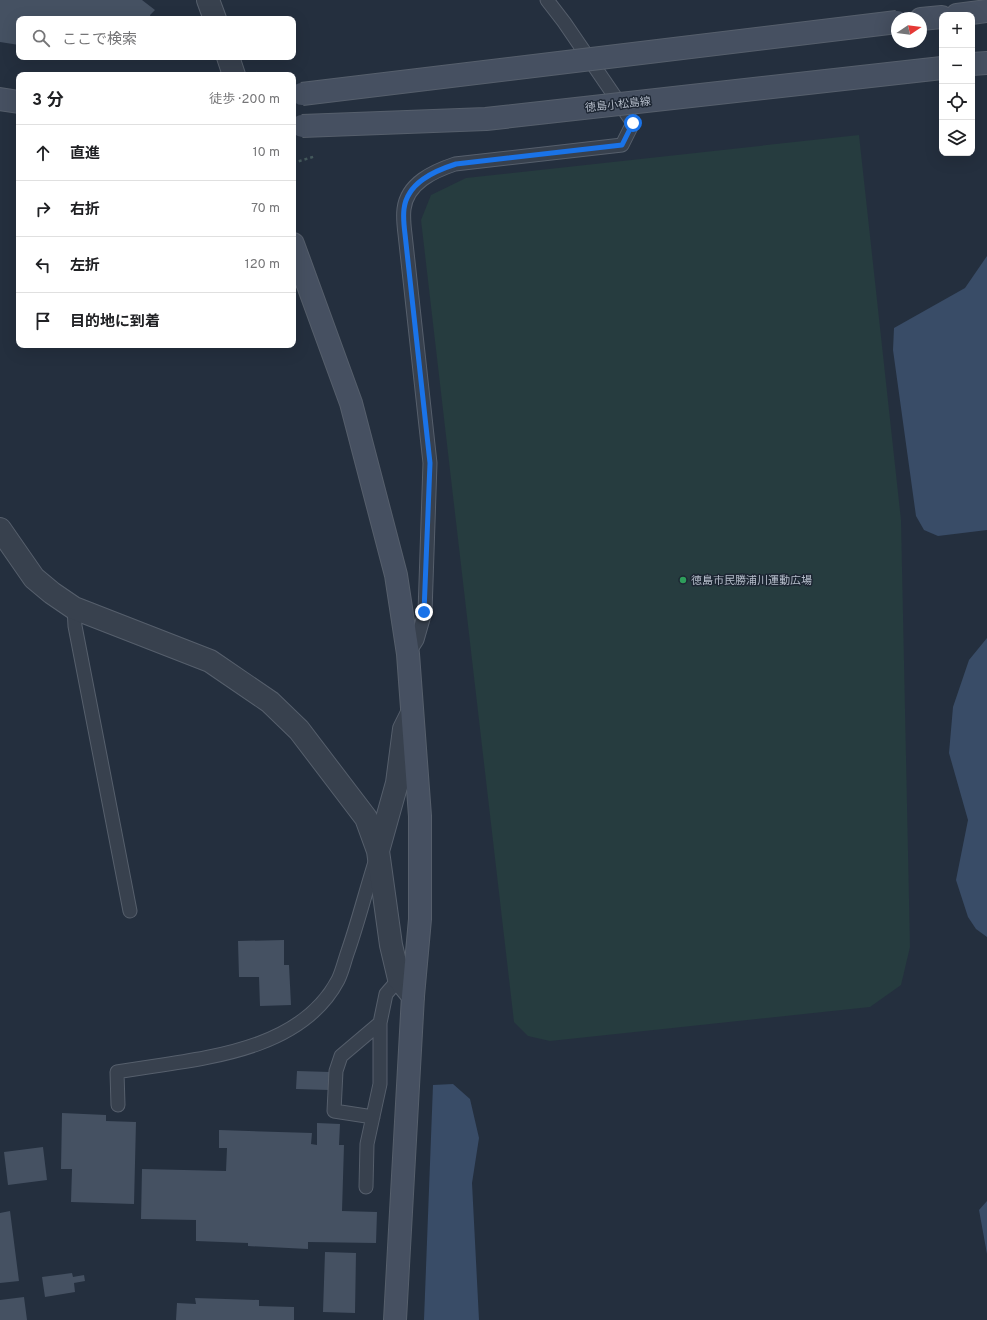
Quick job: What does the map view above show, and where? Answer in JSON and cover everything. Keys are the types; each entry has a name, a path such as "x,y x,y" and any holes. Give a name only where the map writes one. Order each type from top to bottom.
{"main road":[{"path":"975,13 987,11"},
{"path":"927,18 939,17"},
{"path":"297,95 891,23"},
{"path":"975,64 987,63"},
{"name":"徳島小松島線","path":"298,126 486,119 939,68"},
{"path":"0,99 16,102"},
{"path":"296,252 351,403 396,575 408,654 420,816 420,919 412,996 395,1320"}],"street":[{"path":"208,0 214,16"},
{"path":"229,60 233,72"},
{"path":"0,529 34,578 74,608 210,661 270,702 299,730 366,818 378,851 392,945 399,979 412,996"},
{"path":"378,851 397,783 404,729 412,713"}],"lane":[{"path":"408,654 418,640 424,612 430,463 405,234 404,208 414,187 434,172 456,164 622,145 633,123 564,22 546,0"},
{"path":"74,608 75,626 130,911"},
{"path":"118,1105 116,1072 201,1058 250,1047 285,1032 304,1020 338,980 356,930 378,851"},
{"path":"366,1187 367,1144 380,1084 380,1023 386,994 399,979"},
{"path":"373,1117 334,1111 336,1071 341,1056 380,1023"}],"path":[{"path":"296,162 316,156"}],"green space":[{"name":"徳島市民勝浦川運動広場","path":"859,135 901,520 910,947 901,985 870,1007 550,1041 528,1036 514,1022 421,220 431,195 466,178"}],"water":[{"path":"987,256 987,530 938,536 924,530 916,516 893,350 894,328 965,288"},
{"path":"987,638 987,937 976,929 968,917 956,880 968,820 949,753 953,707 969,660"},
{"path":"453,1084 470,1099 479,1138 472,1183 479,1320 424,1320 433,1085"},
{"path":"987,1201 987,1254 979,1210"}],"building":[{"path":"0,0 142,0 155,10 150,16 16,16 16,45 0,42"},
{"path":"284,940 284,965 289,965 291,1005 260,1006 259,977 239,977 238,941"},
{"path":"297,1071 330,1072 329,1090 296,1089"},
{"path":"62,1113 106,1115 106,1121 136,1122 134,1204 71,1202 72,1169 61,1169"},
{"path":"317,1123 340,1124 339,1145 344,1145 342,1211 377,1212 376,1243 308,1242 308,1249 248,1246 248,1243 196,1241 196,1220 141,1219 142,1169 226,1171 227,1148 219,1148 219,1130 312,1133 311,1144 317,1145"},
{"path":"43,1147 47,1180 8,1185 4,1152"},
{"path":"10,1211 19,1281 0,1283 0,1213"},
{"path":"325,1252 356,1253 355,1313 323,1312"},
{"path":"72,1273 73,1277 84,1275 85,1281 74,1283 75,1292 45,1297 42,1277"},
{"path":"24,1297 27,1320 0,1320 0,1300"},
{"path":"195,1298 259,1300 259,1306 294,1307 294,1320 176,1320 177,1303 196,1304"}],"place":[{"name":"徳島市民勝浦川運動広場","path":"683,580"}],"route":[{"path":"424,612 430,463 405,234 404,208 414,187 434,172 456,164 622,145 633,123"}]}
